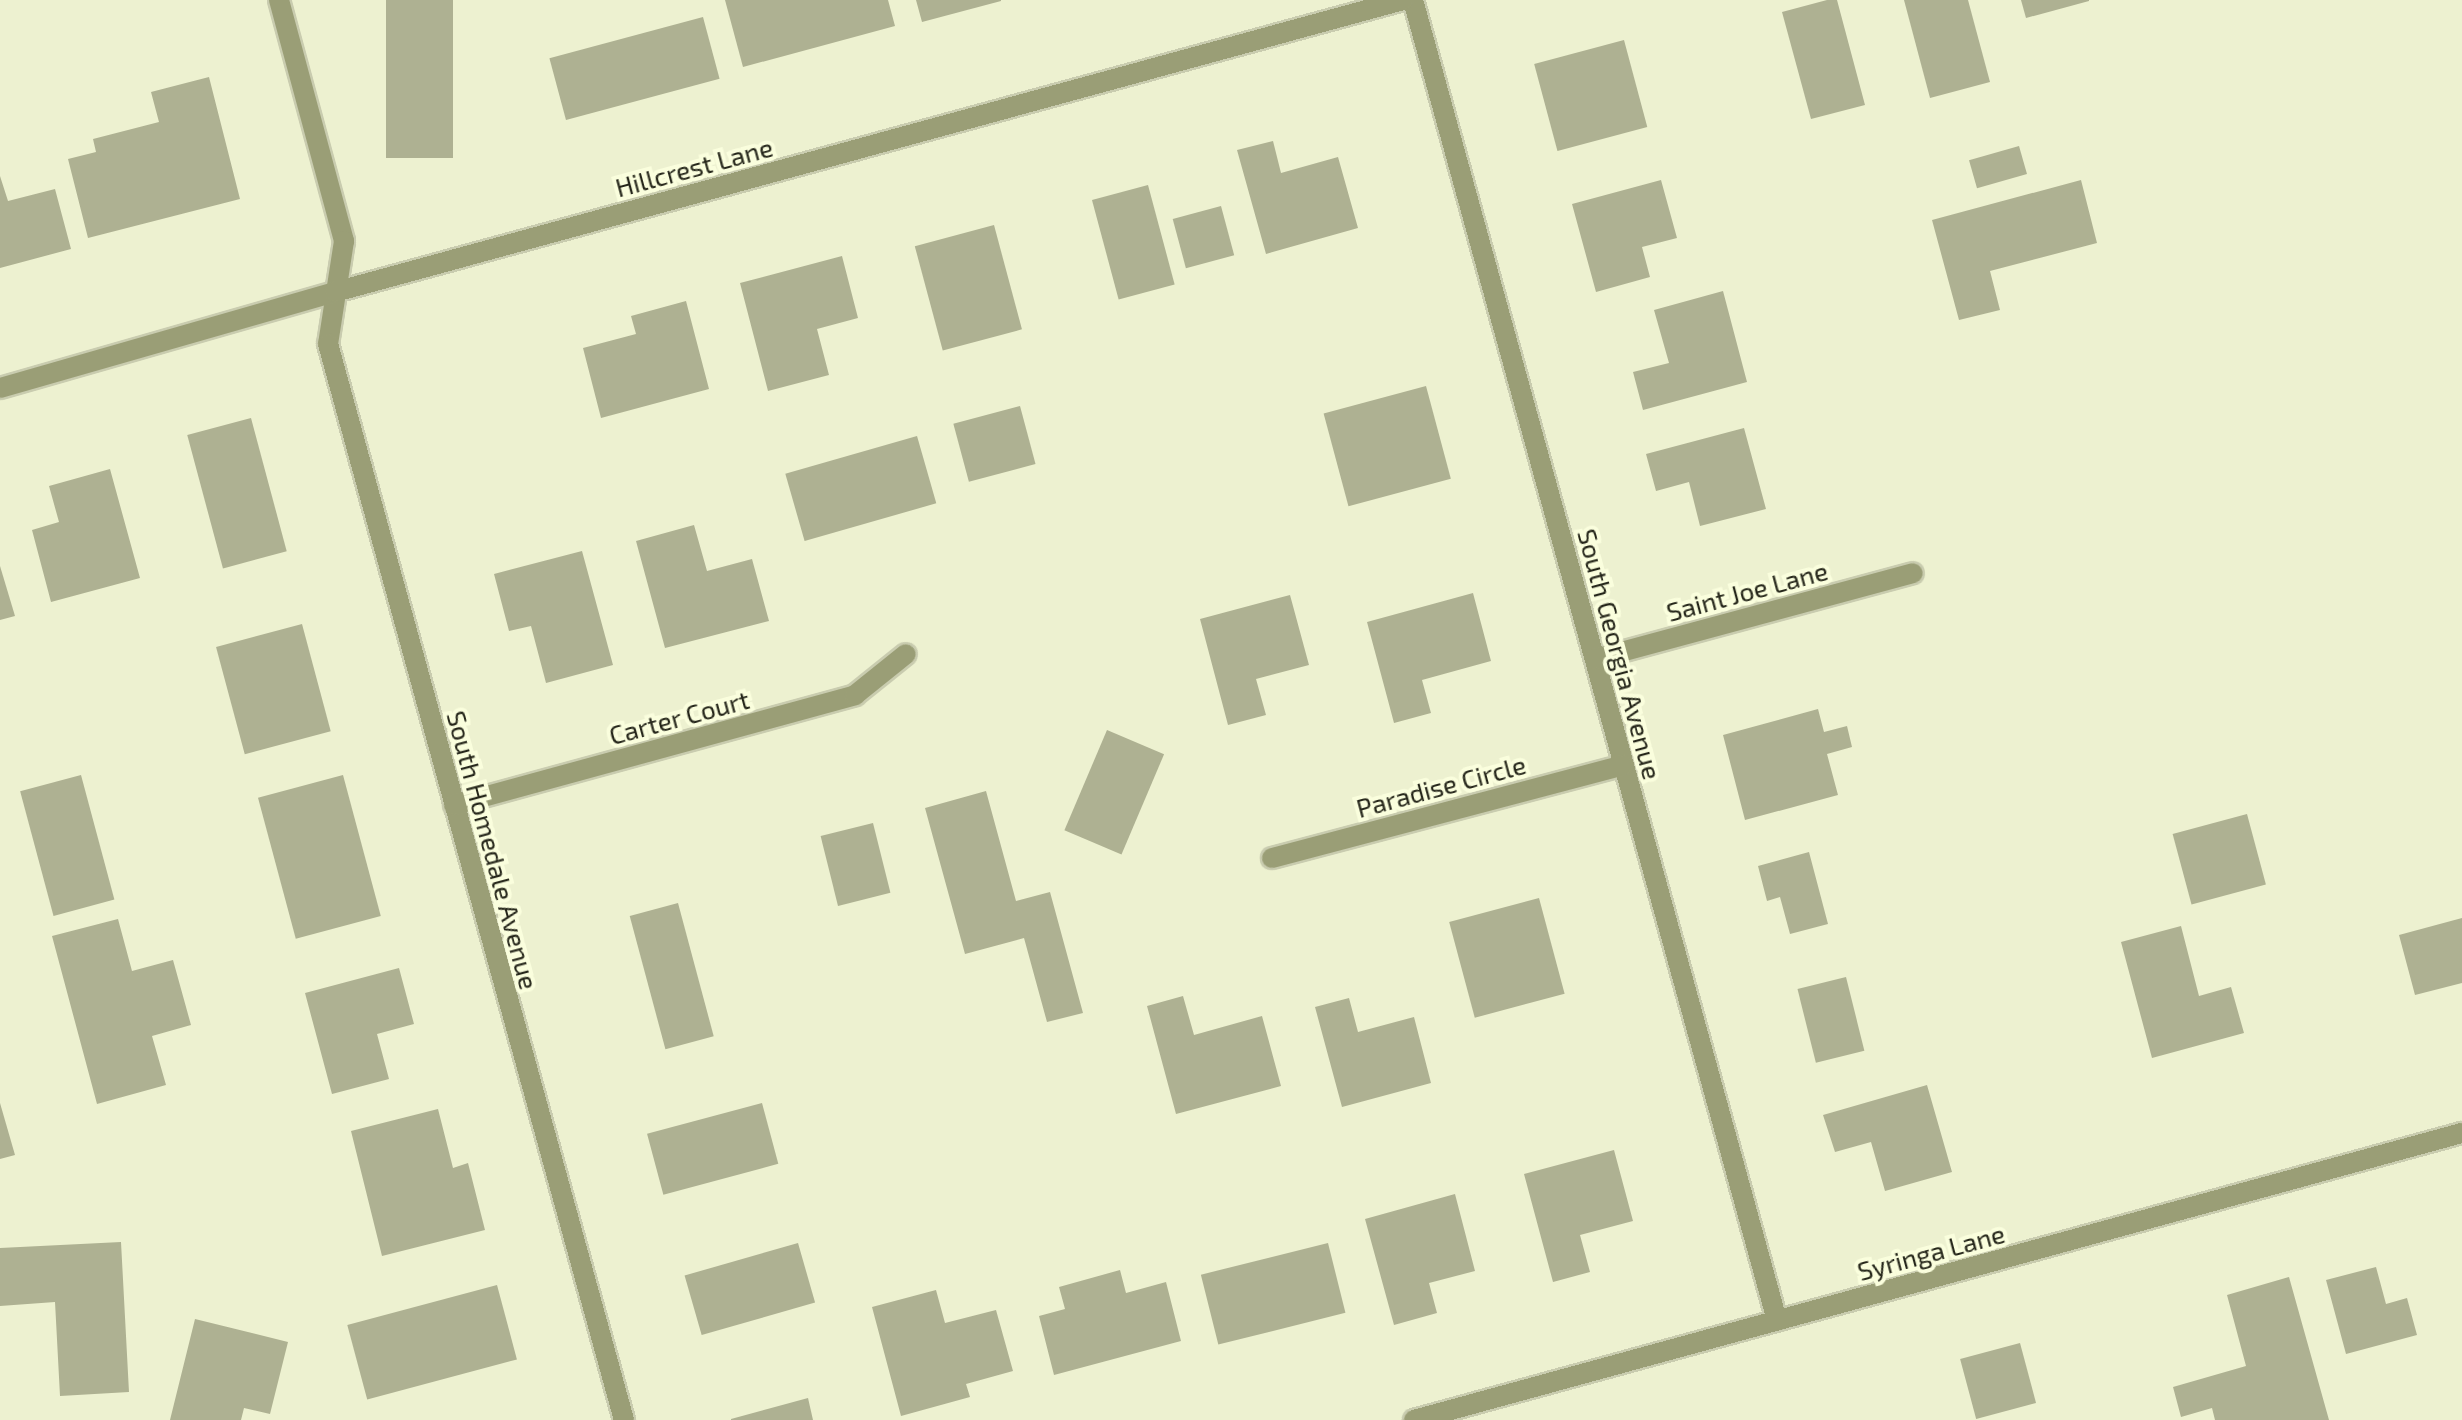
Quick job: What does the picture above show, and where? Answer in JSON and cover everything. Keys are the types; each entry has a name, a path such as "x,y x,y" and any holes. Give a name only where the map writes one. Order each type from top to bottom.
{"street":[{"name":"South Homedale Avenue","path":"279,0 344,241 328,344 624,1420"},
{"name":"Hillcrest Lane","path":"0,388 335,292 1403,0"},
{"name":"South Georgia Avenue","path":"1413,0 1777,1321"},
{"name":"Saint Joe Lane","path":"1595,659 1913,573"},
{"name":"Carter Court","path":"454,805 855,695 906,654"},
{"name":"Paradise Circle","path":"1272,858 1623,765"},
{"name":"Syringa Lane","path":"1414,1420 2462,1133"}],"building":[{"path":"386,0 453,0 453,158 386,158"},
{"path":"725,0 888,0 895,26 743,67"},
{"path":"916,0 1001,0 1001,1 922,22"},
{"path":"1837,0 1865,105 1811,119 1782,12"},
{"path":"1904,0 1968,0 1990,82 1930,98"},
{"path":"2021,0 2089,0 2089,1 2026,18"},
{"path":"703,17 720,79 566,120 549,58"},
{"path":"1624,40 1647,127 1557,151 1534,64"},
{"path":"209,77 240,199 88,238 68,159 96,152 93,139 159,122 151,92"},
{"path":"1273,141 1281,173 1338,157 1358,228 1266,254 1237,150"},
{"path":"2019,146 2027,174 1977,188 1969,160"},
{"path":"0,176 8,201 55,189 71,249 0,268"},
{"path":"1661,180 1677,238 1642,247 1650,277 1596,292 1572,204"},
{"path":"2081,180 2097,243 1990,271 2000,310 1959,320 1932,220"},
{"path":"1148,185 1175,284 1119,300 1092,200"},
{"path":"1221,206 1234,255 1186,268 1173,219"},
{"path":"994,225 1022,329 943,351 915,246"},
{"path":"842,256 858,318 817,329 829,375 768,391 740,283"},
{"path":"1723,291 1747,382 1643,410 1633,372 1669,363 1654,310"},
{"path":"686,301 709,389 601,418 583,348 636,334 631,316"},
{"path":"1426,386 1451,479 1348,506 1324,413"},
{"path":"1020,406 1036,464 969,482 953,424"},
{"path":"251,418 287,551 223,568 187,435"},
{"path":"1744,428 1766,509 1700,526 1689,482 1656,491 1646,454"},
{"path":"917,436 936,503 805,541 785,474"},
{"path":"110,469 140,578 51,602 32,530 59,522 49,486"},
{"path":"694,525 707,571 752,559 769,621 665,648 636,541"},
{"path":"582,551 613,665 546,683 531,626 509,631 494,574"},
{"path":"0,566 15,616 0,620"},
{"path":"1473,593 1491,661 1422,680 1431,713 1394,723 1367,622"},
{"path":"1290,595 1309,665 1256,679 1266,715 1228,725 1200,619"},
{"path":"302,624 331,731 245,754 216,647"},
{"path":"1818,709 1824,732 1847,726 1852,747 1827,754 1838,795 1745,820 1723,735"},
{"path":"1107,730 1164,754 1121,855 1064,830"},
{"path":"81,775 114,900 54,916 20,791"},
{"path":"343,775 381,916 296,939 258,798"},
{"path":"986,791 1016,901 1050,892 1083,1013 1047,1022 1024,938 965,954 925,808"},
{"path":"2247,814 2266,885 2192,904 2173,834"},
{"path":"873,823 890,893 838,906 821,836"},
{"path":"1809,852 1828,924 1790,934 1780,897 1767,901 1758,866"},
{"path":"1539,898 1565,994 1475,1018 1449,922"},
{"path":"678,903 714,1036 665,1049 630,916"},
{"path":"2462,918 2462,983 2415,995 2399,935"},
{"path":"118,919 132,971 173,960 191,1025 152,1036 166,1085 97,1104 52,936"},
{"path":"2181,926 2199,996 2231,987 2244,1033 2152,1058 2121,942"},
{"path":"399,968 414,1024 377,1034 389,1079 332,1094 305,993"},
{"path":"1846,977 1864,1051 1816,1063 1797,989"},
{"path":"1183,996 1194,1035 1262,1016 1281,1086 1176,1114 1147,1006"},
{"path":"1349,998 1358,1032 1414,1017 1431,1083 1342,1107 1315,1007"},
{"path":"1927,1085 1952,1172 1885,1191 1871,1142 1835,1152 1823,1115"},
{"path":"0,1103 15,1155 0,1159"},
{"path":"762,1103 778,1164 663,1195 647,1134"},
{"path":"438,1109 453,1168 468,1163 485,1230 382,1256 351,1131"},
{"path":"1614,1150 1633,1221 1580,1235 1590,1272 1553,1282 1524,1174"},
{"path":"1455,1194 1475,1271 1429,1283 1437,1313 1394,1325 1365,1219"},
{"path":"121,1242 129,1392 60,1396 55,1302 0,1306 0,1248"},
{"path":"798,1243 815,1303 702,1335 685,1276"},
{"path":"1328,1243 1345,1313 1218,1345 1201,1275"},
{"path":"2376,1267 2386,1304 2407,1298 2417,1335 2346,1354 2326,1280"},
{"path":"1120,1270 1126,1293 1166,1282 1181,1341 1054,1375 1039,1316 1065,1309 1059,1287"},
{"path":"2289,1277 2329,1420 2215,1420 2212,1408 2181,1417 2173,1387 2246,1366 2227,1295"},
{"path":"497,1285 517,1359 367,1399 347,1325"},
{"path":"936,1290 945,1323 996,1310 1013,1371 966,1384 970,1397 901,1416 872,1307"},
{"path":"195,1319 288,1342 270,1414 244,1408 241,1420 170,1420"},
{"path":"2020,1343 2036,1403 1976,1419 1960,1359"},
{"path":"808,1398 813,1420 731,1420 731,1419"}]}
